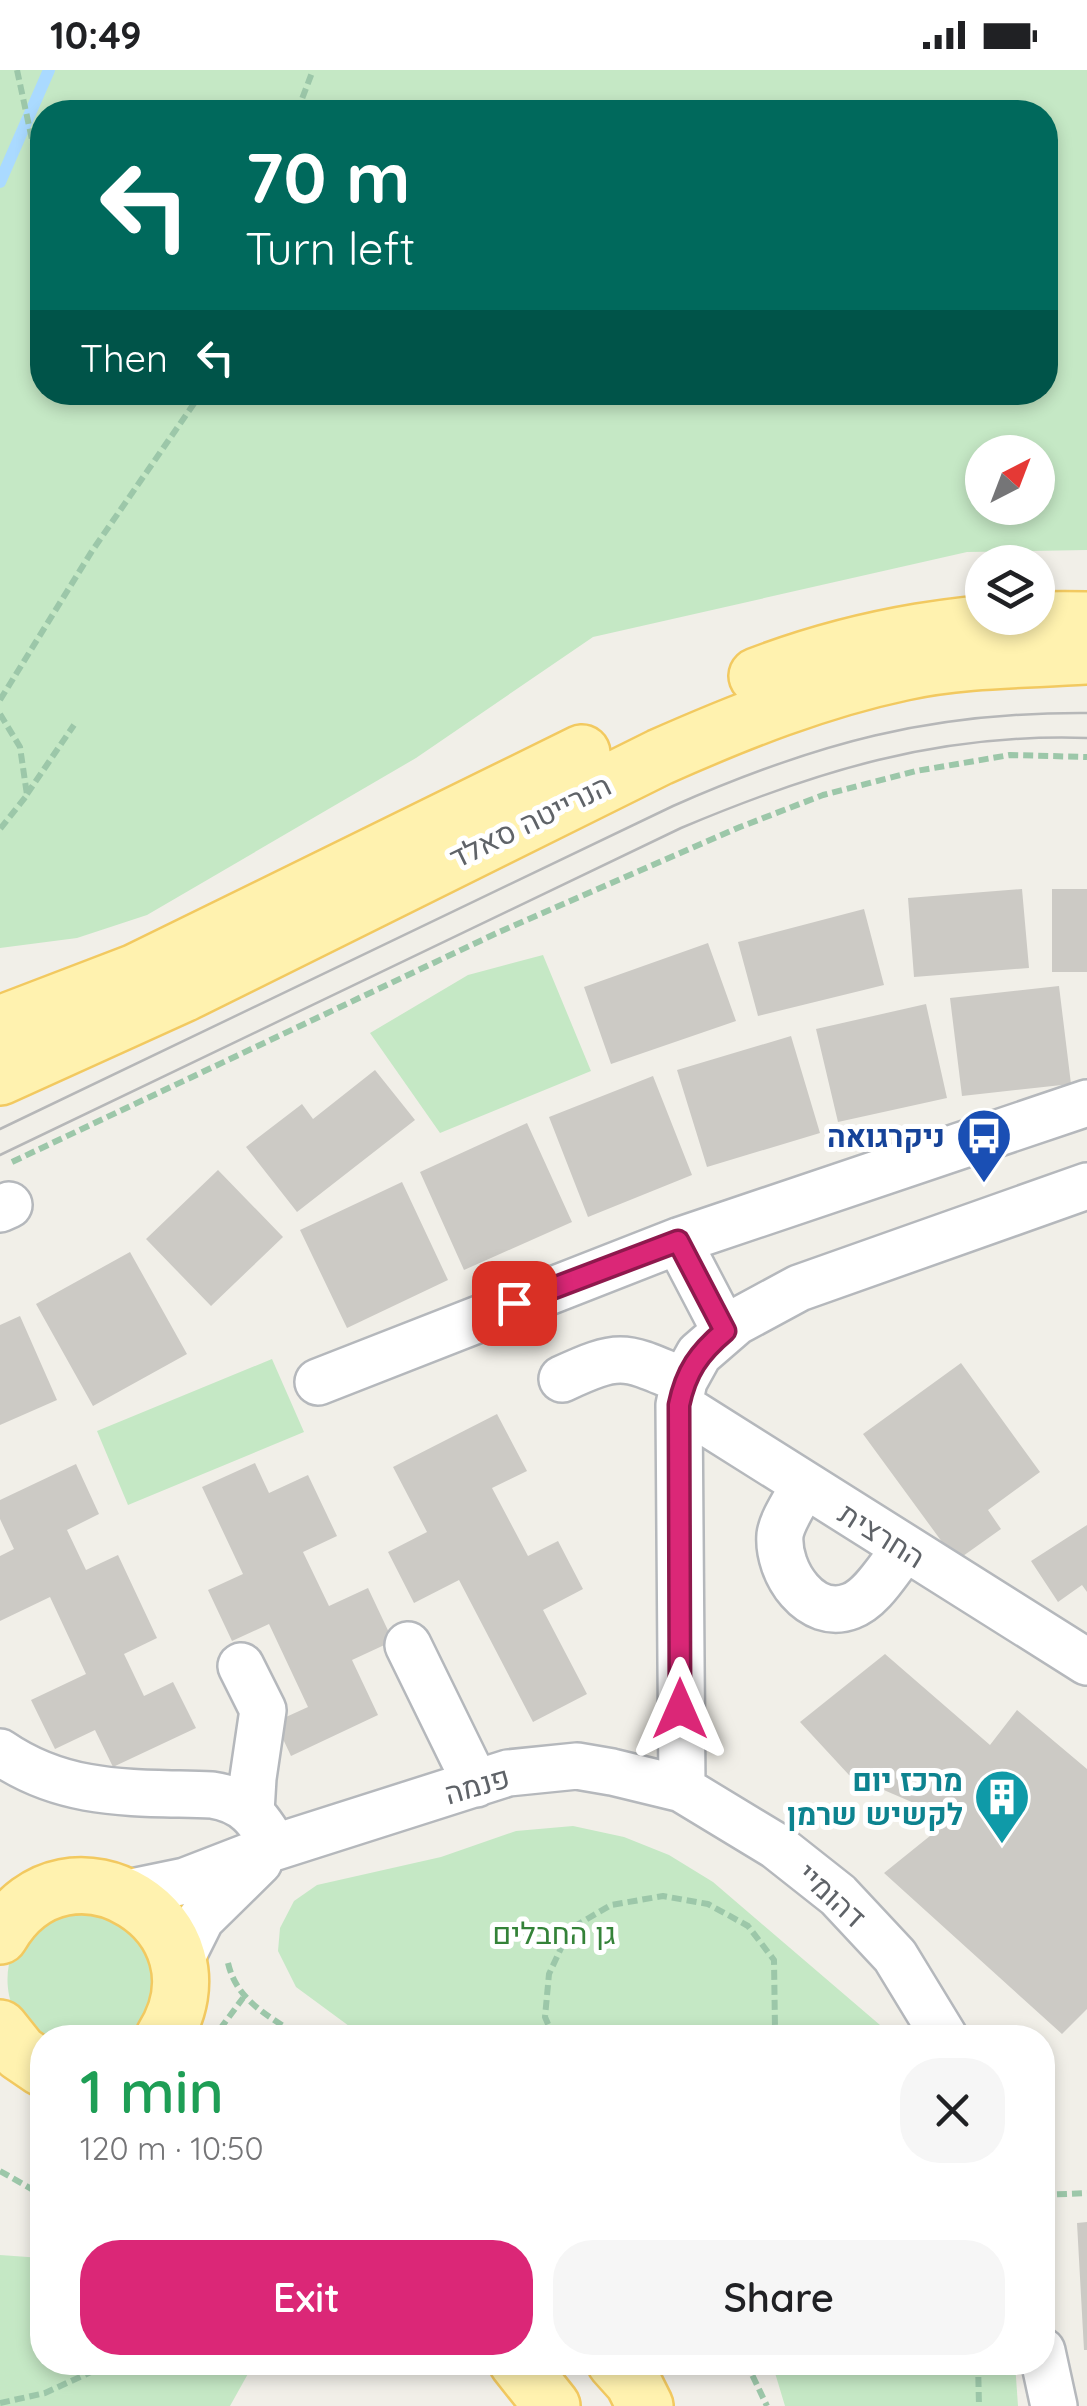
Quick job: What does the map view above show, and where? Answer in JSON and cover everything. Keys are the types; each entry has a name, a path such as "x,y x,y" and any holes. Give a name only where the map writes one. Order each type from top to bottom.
{"main road":[{"name":"הנרייטה סאלד","path":"0,1024 136,972 607,740 770,670 832,650 927,630 1051,619 1087,620"},
{"name":"הנרייטה סאלד","path":"0,1077 183,994 660,757 740,722 817,694 908,671 1087,656"},
{"path":"0,995 62,990 136,972"},
{"path":"0,1936 13,1918 22,1887 79,1886 122,1894 160,1922 189,2015"},
{"path":"0,2028 20,2054 30,2060"},
{"path":"527,2375 552,2406"},
{"path":"626,2375 645,2406"}],"street":[{"path":"318,1382 678,1241 1087,1103"},
{"path":"682,1790 681,1393 699,1354 736,1322 799,1288 1087,1186"},
{"path":"678,1241 725,1331"},
{"name":"החרצית","path":"562,1379 599,1362 631,1358 804,1486 1087,1662"},
{"path":"804,1486 780,1534 787,1568 799,1592 820,1606 848,1608 861,1600 905,1549"},
{"path":"408,1644 476,1784"},
{"path":"241,1666 263,1710 252,1778 263,1829"},
{"path":"0,1752 32,1772 89,1790 221,1796 238,1802 263,1829"},
{"name":"פנמה","path":"122,1894 185,1880 263,1829 508,1774 576,1766 682,1790"},
{"name":"דהומיי","path":"682,1790 776,1846 838,1895 894,1956 937,2025"},
{"name":"פנמה","path":"189,2015 189,1938 263,1829"},
{"path":"1047,2375 1054,2406"}],"path":[{"path":"18,70 30,128"},
{"path":"302,100 313,70"},
{"path":"0,700 92,551 193,405"},
{"path":"0,714 20,747 27,795"},
{"path":"0,829 74,725"},
{"path":"3,1194 498,932 740,826 823,794 916,770 1010,755 1087,756"},
{"path":"548,2025 545,2017 549,1974 570,1929 611,1904 663,1896 708,1904 748,1926 774,1960 775,2025"},
{"path":"189,2015 243,1998 281,2025"},
{"path":"0,2171 30,2188"},
{"path":"1055,2194 1087,2193"},
{"path":"0,2402 44,2393 83,2375"},
{"path":"752,2375 767,2406"},
{"path":"979,2375 980,2406"}],"green space":[{"path":"0,70 1087,70 1087,550 1055,551 1055,545 965,545 965,552 593,637 416,758 147,915 77,938 0,948"},
{"path":"543,955 591,1071 440,1133 370,1033 468,975"},
{"path":"272,1359 304,1432 128,1505 97,1431"},
{"name":"גן החבלים","path":"573,1826 624,1837 669,1855 713,1882 880,2025 348,2025 296,1987 278,1951 280,1928 294,1901 317,1885 441,1857 516,1831"},
{"path":"115,1910 161,1971 141,2025 30,2025 30,2030 23,2024 8,1989 9,1963 16,1947 43,1916"},
{"path":"0,2255 30,2257 30,2375 247,2375 230,2406 0,2406"},
{"path":"776,2375 1016,2375 1018,2406 785,2406"}],"building":[{"path":"1022,889 1029,968 914,977 908,898"},
{"path":"1052,889 1087,889 1087,972 1052,972"},
{"path":"864,909 884,985 758,1016 738,942"},
{"path":"708,943 736,1021 611,1064 584,987"},
{"path":"1059,986 1071,1084 962,1096 950,998"},
{"path":"926,1004 947,1098 838,1122 816,1029"},
{"path":"791,1036 820,1133 707,1167 677,1070"},
{"path":"375,1070 415,1120 297,1212 246,1147 302,1104 313,1119"},
{"path":"653,1076 692,1175 588,1217 549,1117"},
{"path":"527,1123 572,1222 464,1270 420,1172"},
{"path":"218,1170 283,1237 211,1306 146,1239"},
{"path":"402,1182 448,1280 347,1328 300,1230"},
{"path":"130,1252 187,1354 93,1406 36,1304"},
{"path":"20,1316 57,1400 0,1425 0,1325"},
{"path":"961,1363 1040,1472 988,1510 1001,1529 956,1561 863,1434"},
{"path":"497,1414 527,1471 492,1488 528,1556 558,1541 583,1589 543,1610 587,1694 533,1722 459,1580 414,1603 388,1552 427,1532 393,1467"},
{"path":"255,1463 269,1493 308,1475 337,1536 303,1552 329,1606 368,1588 393,1641 352,1660 378,1715 291,1756 275,1722 308,1707 269,1624 232,1641 208,1590 243,1574 202,1487"},
{"path":"76,1464 99,1514 67,1530 86,1570 118,1555 157,1638 124,1654 144,1696 173,1682 196,1728 113,1767 95,1730 55,1749 31,1700 86,1674 50,1597 0,1621 0,1556 14,1549 0,1519 0,1500"},
{"path":"1087,1525 1087,1592 1082,1585 1058,1602 1031,1561"},
{"name":"מרכז יום לקשיש שרמן","path":"885,1654 990,1745 1017,1710 1087,1769 1087,2009 1062,2034 884,1873 951,1819 849,1775 800,1722"},
{"path":"1087,2222 1087,2350 1084,2350 1077,2223"}],"waterway":[{"path":"36,100 49,70"},
{"path":"0,182 30,113"}],"tram line":[{"path":"0,1129 725,784 825,749 925,725 976,718 1087,713"},
{"path":"0,1155 681,828 731,808 830,773 929,749 1033,738 1087,738"}],"place":[{"name":"ניקרגואה","path":"984,1185"},
{"name":"מרכז יום לקשיש שרמן","path":"1002,1846"}],"route":[{"path":"514,1303 678,1241 725,1331 699,1354 684,1381 679,1405 680,1709"}]}
